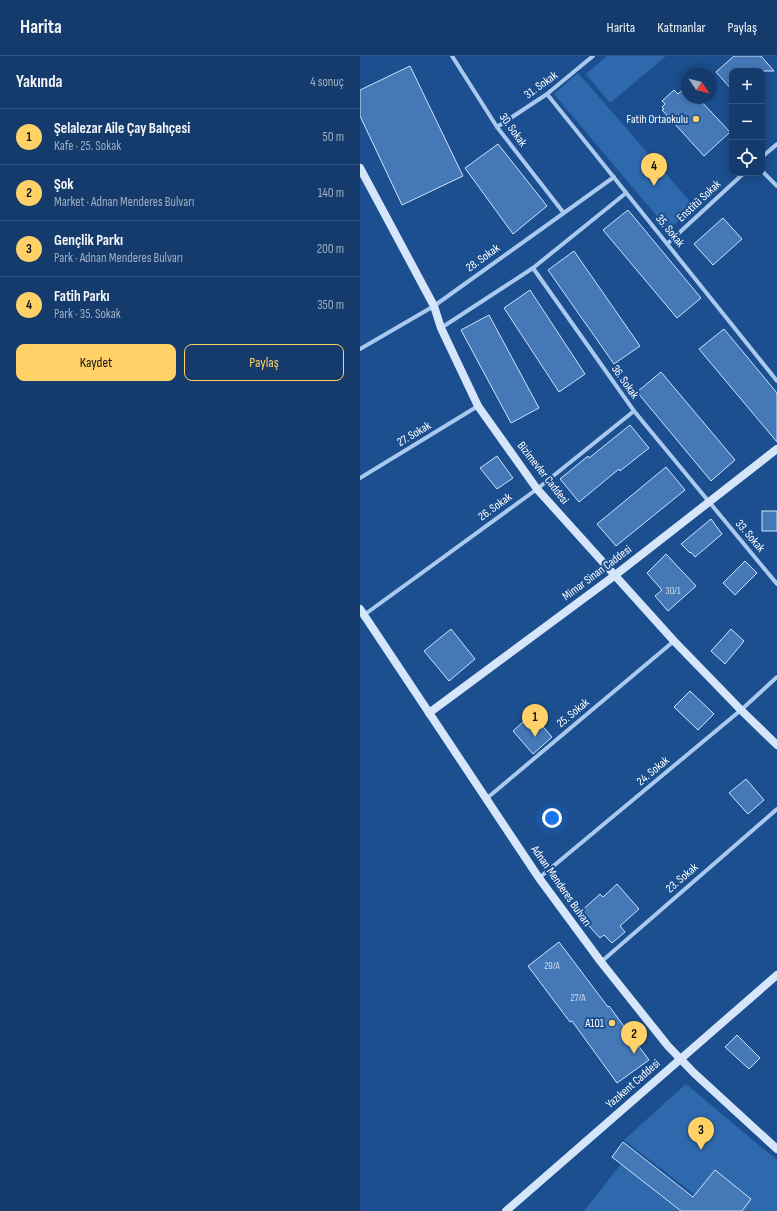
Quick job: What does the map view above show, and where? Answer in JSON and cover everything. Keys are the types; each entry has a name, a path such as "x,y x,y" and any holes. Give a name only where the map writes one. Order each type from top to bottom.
{"street":[{"name":"30. Sokak","path":"452,56 497,127 563,212"},
{"name":"31. Sokak","path":"497,127 547,94 593,56"},
{"name":"35. Sokak","path":"547,94 777,381"},
{"path":"765,154 777,144"},
{"name":"Bizimevler Caddesi","path":"360,168 434,306 441,328 478,406 537,489 674,642 777,745"},
{"path":"765,174 777,186"},
{"name":"Enstitü Sokak","path":"667,244 741,176"},
{"name":"28. Sokak","path":"360,348 434,306 563,212 614,177"},
{"path":"441,328 533,268 626,192"},
{"name":"36. Sokak","path":"533,268 634,411 708,502"},
{"name":"27. Sokak","path":"360,478 478,406"},
{"name":"26. Sokak","path":"362,612 537,489 634,411"},
{"name":"Mimar Sinan Caddesi","path":"429,714 614,576 777,449"},
{"name":"33. Sokak","path":"708,502 777,584"},
{"name":"Adnan Menderes Bulvarı","path":"362,612 539,878 600,962 680,1059 777,1149"},
{"name":"25. Sokak","path":"486,799 674,642"},
{"name":"24. Sokak","path":"539,878 741,710 777,677"},
{"name":"23. Sokak","path":"600,962 777,809"},
{"name":"Yazıkent Caddesi","path":"506,1211 777,975"}],"shaded area":[{"path":"607,56 666,56 610,103 586,74"},
{"path":"578,73 694,206 674,225 665,226 554,94"},
{"path":"686,1084 777,1160 777,1211 716,1211 624,1140"},
{"path":"621,1164 681,1211 584,1211"}],"building":[{"path":"734,56 761,56 774,71 765,71 765,68 729,68 729,87 717,73 717,71"},
{"path":"410,66 463,176 402,205 360,116 360,90"},
{"path":"674,90 678,94 681,91 681,104 704,104 729,131 729,133 704,156 662,110 664,109 662,107 665,104 662,101"},
{"path":"498,144 547,206 513,234 465,168"},
{"path":"628,210 701,298 677,318 603,230"},
{"path":"723,218 742,239 713,265 694,244"},
{"path":"574,251 640,346 614,364 548,270"},
{"path":"530,290 585,374 559,392 504,308"},
{"path":"489,315 539,408 511,423 461,330"},
{"path":"724,329 777,393 777,442 699,349"},
{"path":"661,372 735,460 711,481 637,392"},
{"path":"630,425 649,448 620,471 619,469 579,502 560,479"},
{"path":"497,456 513,478 497,489 480,468"},
{"path":"666,467 685,490 616,546 597,524"},
{"path":"762,511 777,511 777,531 762,531"},
{"path":"711,519 722,534 695,557 681,544"},
{"path":"666,554 696,586 668,611 655,596 662,590 647,573"},
{"path":"745,561 757,573 735,595 723,583"},
{"path":"451,629 475,659 449,681 424,651"},
{"path":"731,629 744,641 725,664 711,651"},
{"path":"690,691 714,714 698,730 674,707"},
{"path":"532,714 552,737 533,754 513,731"},
{"path":"746,779 764,800 748,814 729,793"},
{"path":"617,884 639,909 620,926 625,932 612,943 604,935 600,938 578,914 600,894 603,897"},
{"path":"559,942 649,1060 617,1083 572,1021 570,1022 528,966"},
{"path":"737,1035 760,1058 749,1069 725,1047"},
{"path":"623,1142 693,1197 715,1170 751,1199 742,1211 681,1211 612,1157"}],"place":[{"name":"Fatih Ortaokulu","path":"696,119"},
{"name":"Fatih Parkı","path":"654,186"},
{"name":"Şelalezar Aile Çay Bahçesi","path":"535,737"},
{"name":"A101","path":"612,1023"},
{"name":"Şok","path":"634,1054"},
{"name":"Gençlik Parkı","path":"701,1150"}]}
